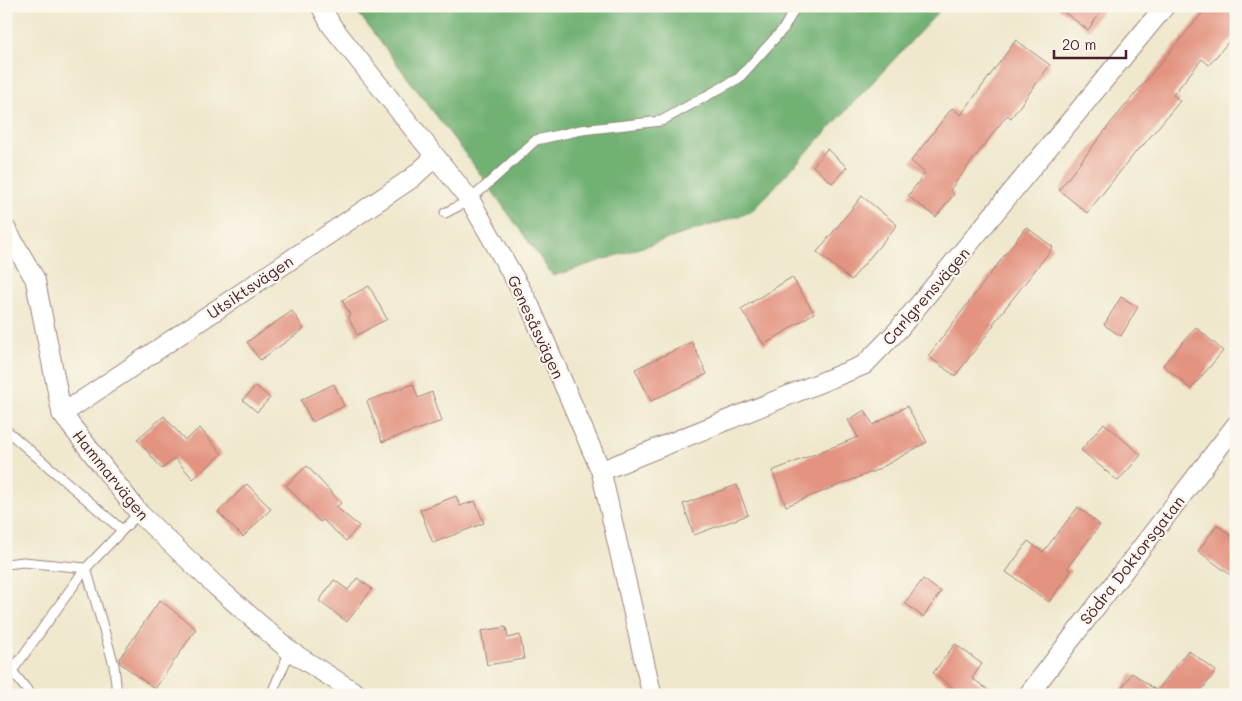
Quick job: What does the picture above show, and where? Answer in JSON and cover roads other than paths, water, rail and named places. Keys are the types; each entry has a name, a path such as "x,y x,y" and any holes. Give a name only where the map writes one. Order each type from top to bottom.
{"street":[{"name":"Genesåsvägen","path":"321,6 331,25 470,200 529,304 601,471 652,695"},
{"name":"Carlgrensvägen","path":"601,471 864,366 898,330 1165,6"},
{"name":"Utsiktsvägen","path":"62,414 412,178 435,157"},
{"name":"Hammarvägen","path":"6,229 35,279 62,414 139,513 216,586 290,652 359,695"},
{"name":"Södra Doktorsgatan","path":"1028,695 1236,426"}],"lane":[{"path":"445,213 470,200 536,140 581,130 661,121 739,78 784,28 796,6"},
{"path":"6,430 122,530"},
{"path":"31,695 12,671 86,568 139,513"},
{"path":"6,556 23,562"},
{"path":"6,564 23,562 86,568"},
{"path":"86,568 114,665 117,695"},
{"path":"271,695 290,652"}]}
